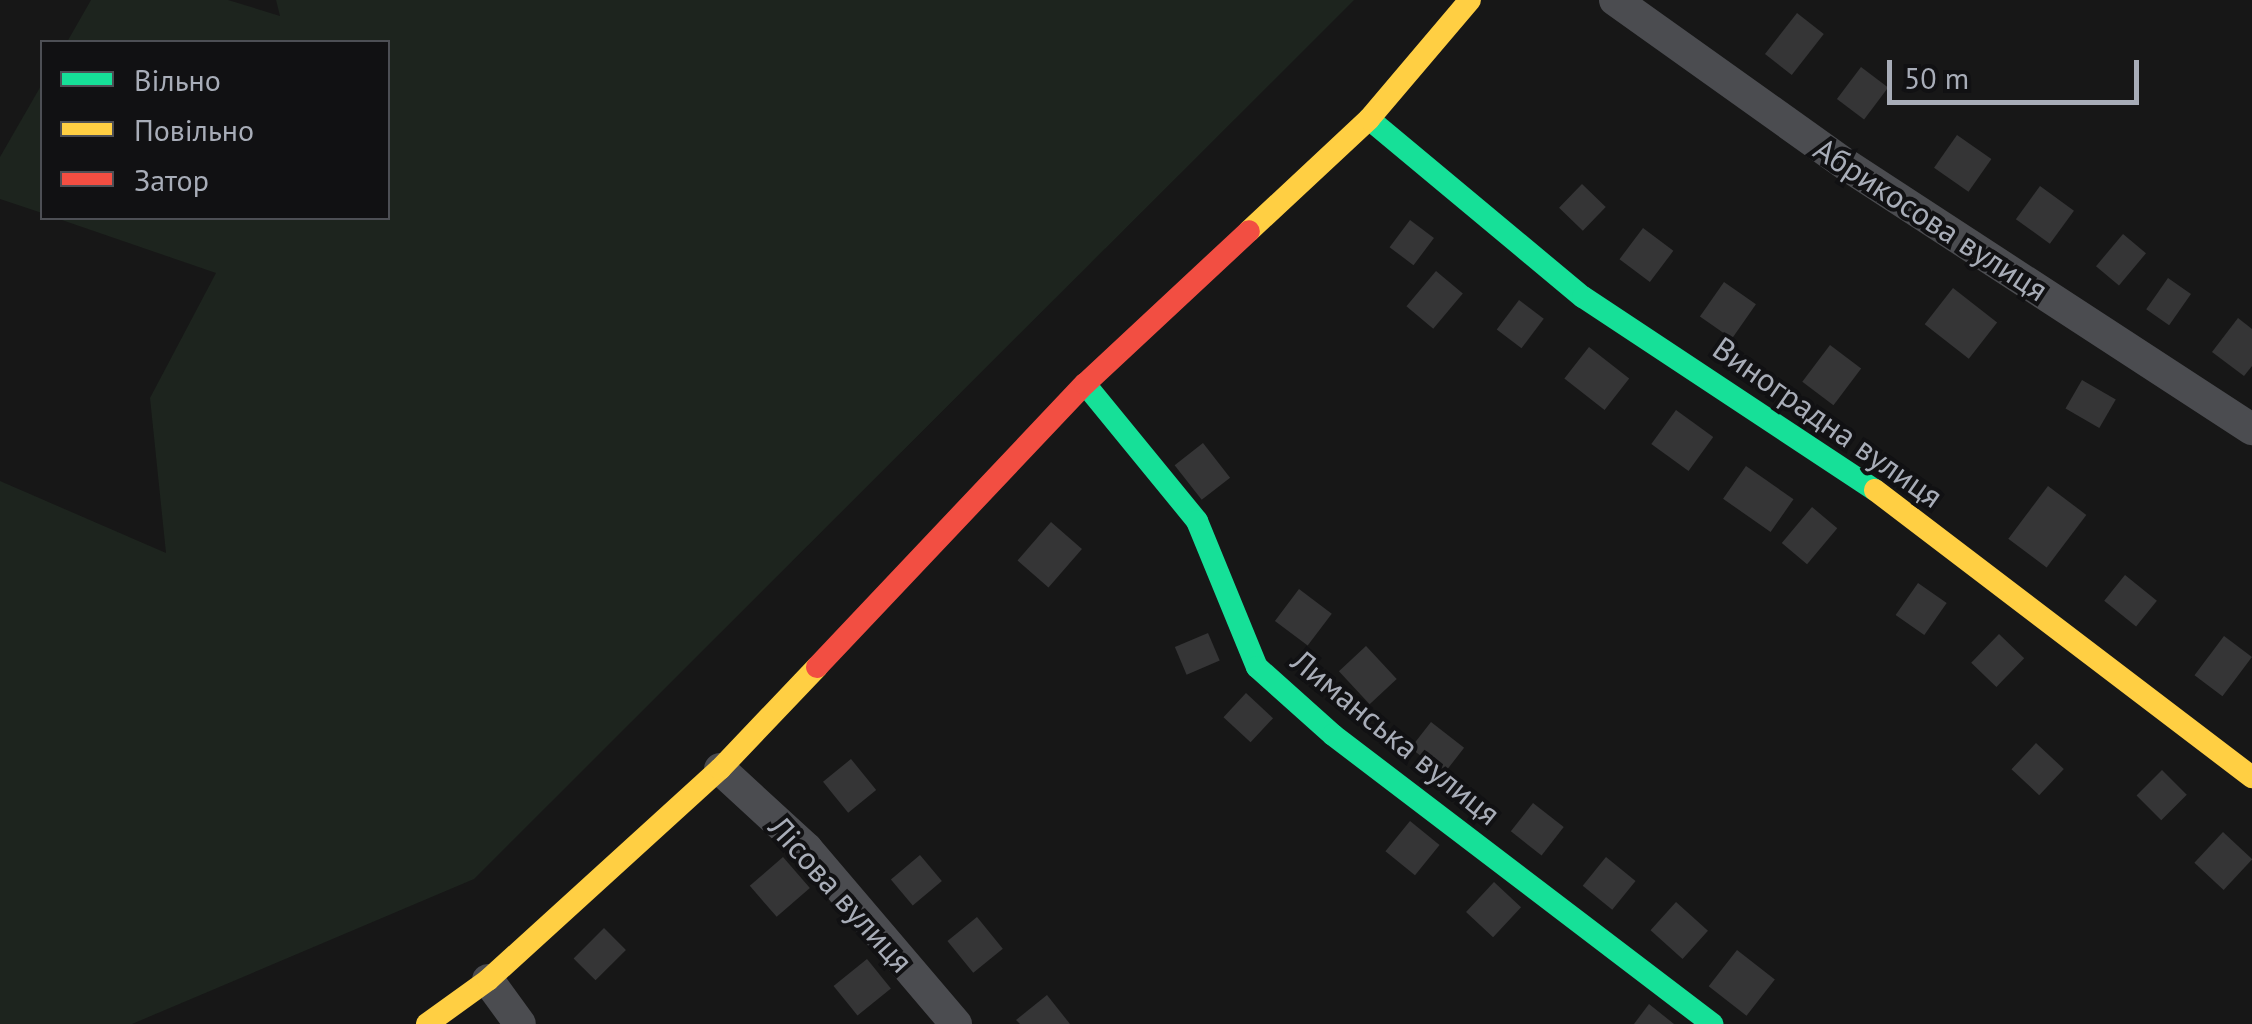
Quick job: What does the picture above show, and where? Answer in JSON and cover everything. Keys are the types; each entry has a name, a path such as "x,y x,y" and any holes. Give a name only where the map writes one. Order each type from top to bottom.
{"street":[{"path":"427,1024 488,980 720,769 1085,384 1369,120 1470,0"},
{"name":"Абрикосова вулиця","path":"1615,0 1848,166 2252,429"},
{"name":"Виноградна вулиця","path":"1369,120 1584,297 1846,468 2252,777"},
{"name":"Лиманська вулиця","path":"1085,384 1197,521 1257,667 1333,735 1712,1024"},
{"name":"Лісова вулиця","path":"720,769 807,848 956,1024"},
{"path":"488,980 520,1024"}],"shaded area":[{"path":"91,0 228,0 280,16 276,0 1354,0 474,879 132,1024 0,1024 0,481 166,553 150,398 216,273 62,220 390,220 390,40 68,40"},
{"path":"40,87 40,212 0,199 0,157"}],"building":[{"path":"1797,13 1824,34 1792,75 1765,54"},
{"path":"1861,67 1888,87 1864,119 1837,99"},
{"path":"1957,135 1991,159 1968,192 1934,168"},
{"path":"1582,184 1606,207 1583,231 1559,208"},
{"path":"2040,186 2074,211 2050,244 2016,219"},
{"path":"1410,220 1434,238 1413,265 1390,247"},
{"path":"1643,228 1673,251 1650,282 1620,259"},
{"path":"2123,234 2146,253 2119,285 2096,266"},
{"path":"1436,271 1463,293 1433,329 1406,306"},
{"path":"2168,278 2191,294 2169,325 2146,309"},
{"path":"1724,282 1756,304 1732,339 1700,316"},
{"path":"1953,288 1997,322 1969,359 1925,324"},
{"path":"1519,300 1544,319 1521,348 1497,330"},
{"path":"2238,318 2252,329 2252,366 2244,376 2212,352"},
{"path":"1830,345 1861,368 1833,405 1802,382"},
{"path":"1589,347 1629,378 1605,410 1564,379"},
{"path":"2082,380 2116,400 2099,428 2066,409"},
{"path":"1676,410 1713,437 1689,471 1651,444"},
{"path":"1203,443 1230,478 1202,500 1175,465"},
{"path":"1746,466 1794,499 1771,532 1723,499"},
{"path":"2048,486 2086,515 2047,568 2008,539"},
{"path":"1812,507 1837,528 1807,564 1782,543"},
{"path":"1051,522 1082,549 1048,587 1018,560"},
{"path":"2125,575 2157,601 2136,626 2104,601"},
{"path":"1918,583 1947,603 1924,635 1896,615"},
{"path":"1299,589 1332,614 1308,646 1275,621"},
{"path":"1208,633 1220,661 1187,675 1175,647"},
{"path":"1999,634 2024,658 1996,687 1971,663"},
{"path":"2224,636 2252,657 2222,696 2195,675"},
{"path":"1366,646 1397,679 1370,704 1339,671"},
{"path":"1246,693 1273,718 1251,742 1223,717"},
{"path":"1431,722 1464,748 1444,774 1411,748"},
{"path":"2036,743 2064,769 2039,795 2011,769"},
{"path":"851,759 876,790 848,813 823,782"},
{"path":"2162,770 2187,795 2161,820 2137,795"},
{"path":"1533,803 1564,827 1542,855 1511,831"},
{"path":"1410,821 1440,845 1415,875 1385,851"},
{"path":"2223,832 2252,859 2224,890 2194,863"},
{"path":"920,855 942,881 913,905 891,879"},
{"path":"783,857 810,888 777,917 750,886"},
{"path":"1606,857 1636,881 1612,910 1583,886"},
{"path":"1494,882 1521,907 1493,937 1466,912"},
{"path":"1676,902 1708,931 1683,959 1651,930"},
{"path":"977,917 1003,949 973,973 947,941"},
{"path":"604,928 626,950 596,980 574,958"},
{"path":"1737,950 1775,980 1747,1016 1709,986"},
{"path":"867,959 891,989 857,1016 834,986"},
{"path":"1047,995 1070,1024 1020,1024 1016,1020"},
{"path":"1649,1004 1674,1024 1634,1024"}],"traffic: fast":[{"path":"1369,119 1583,297 1875,490"},
{"path":"1085,384 1197,521 1257,667 1333,735 1712,1024"}],"traffic: slow":[{"path":"1249,231 1369,119 1470,0"},
{"path":"1875,490 2252,777"},
{"path":"427,1024 488,980 720,769 817,667"}],"traffic: jam":[{"path":"817,667 1085,384 1249,231"}]}
